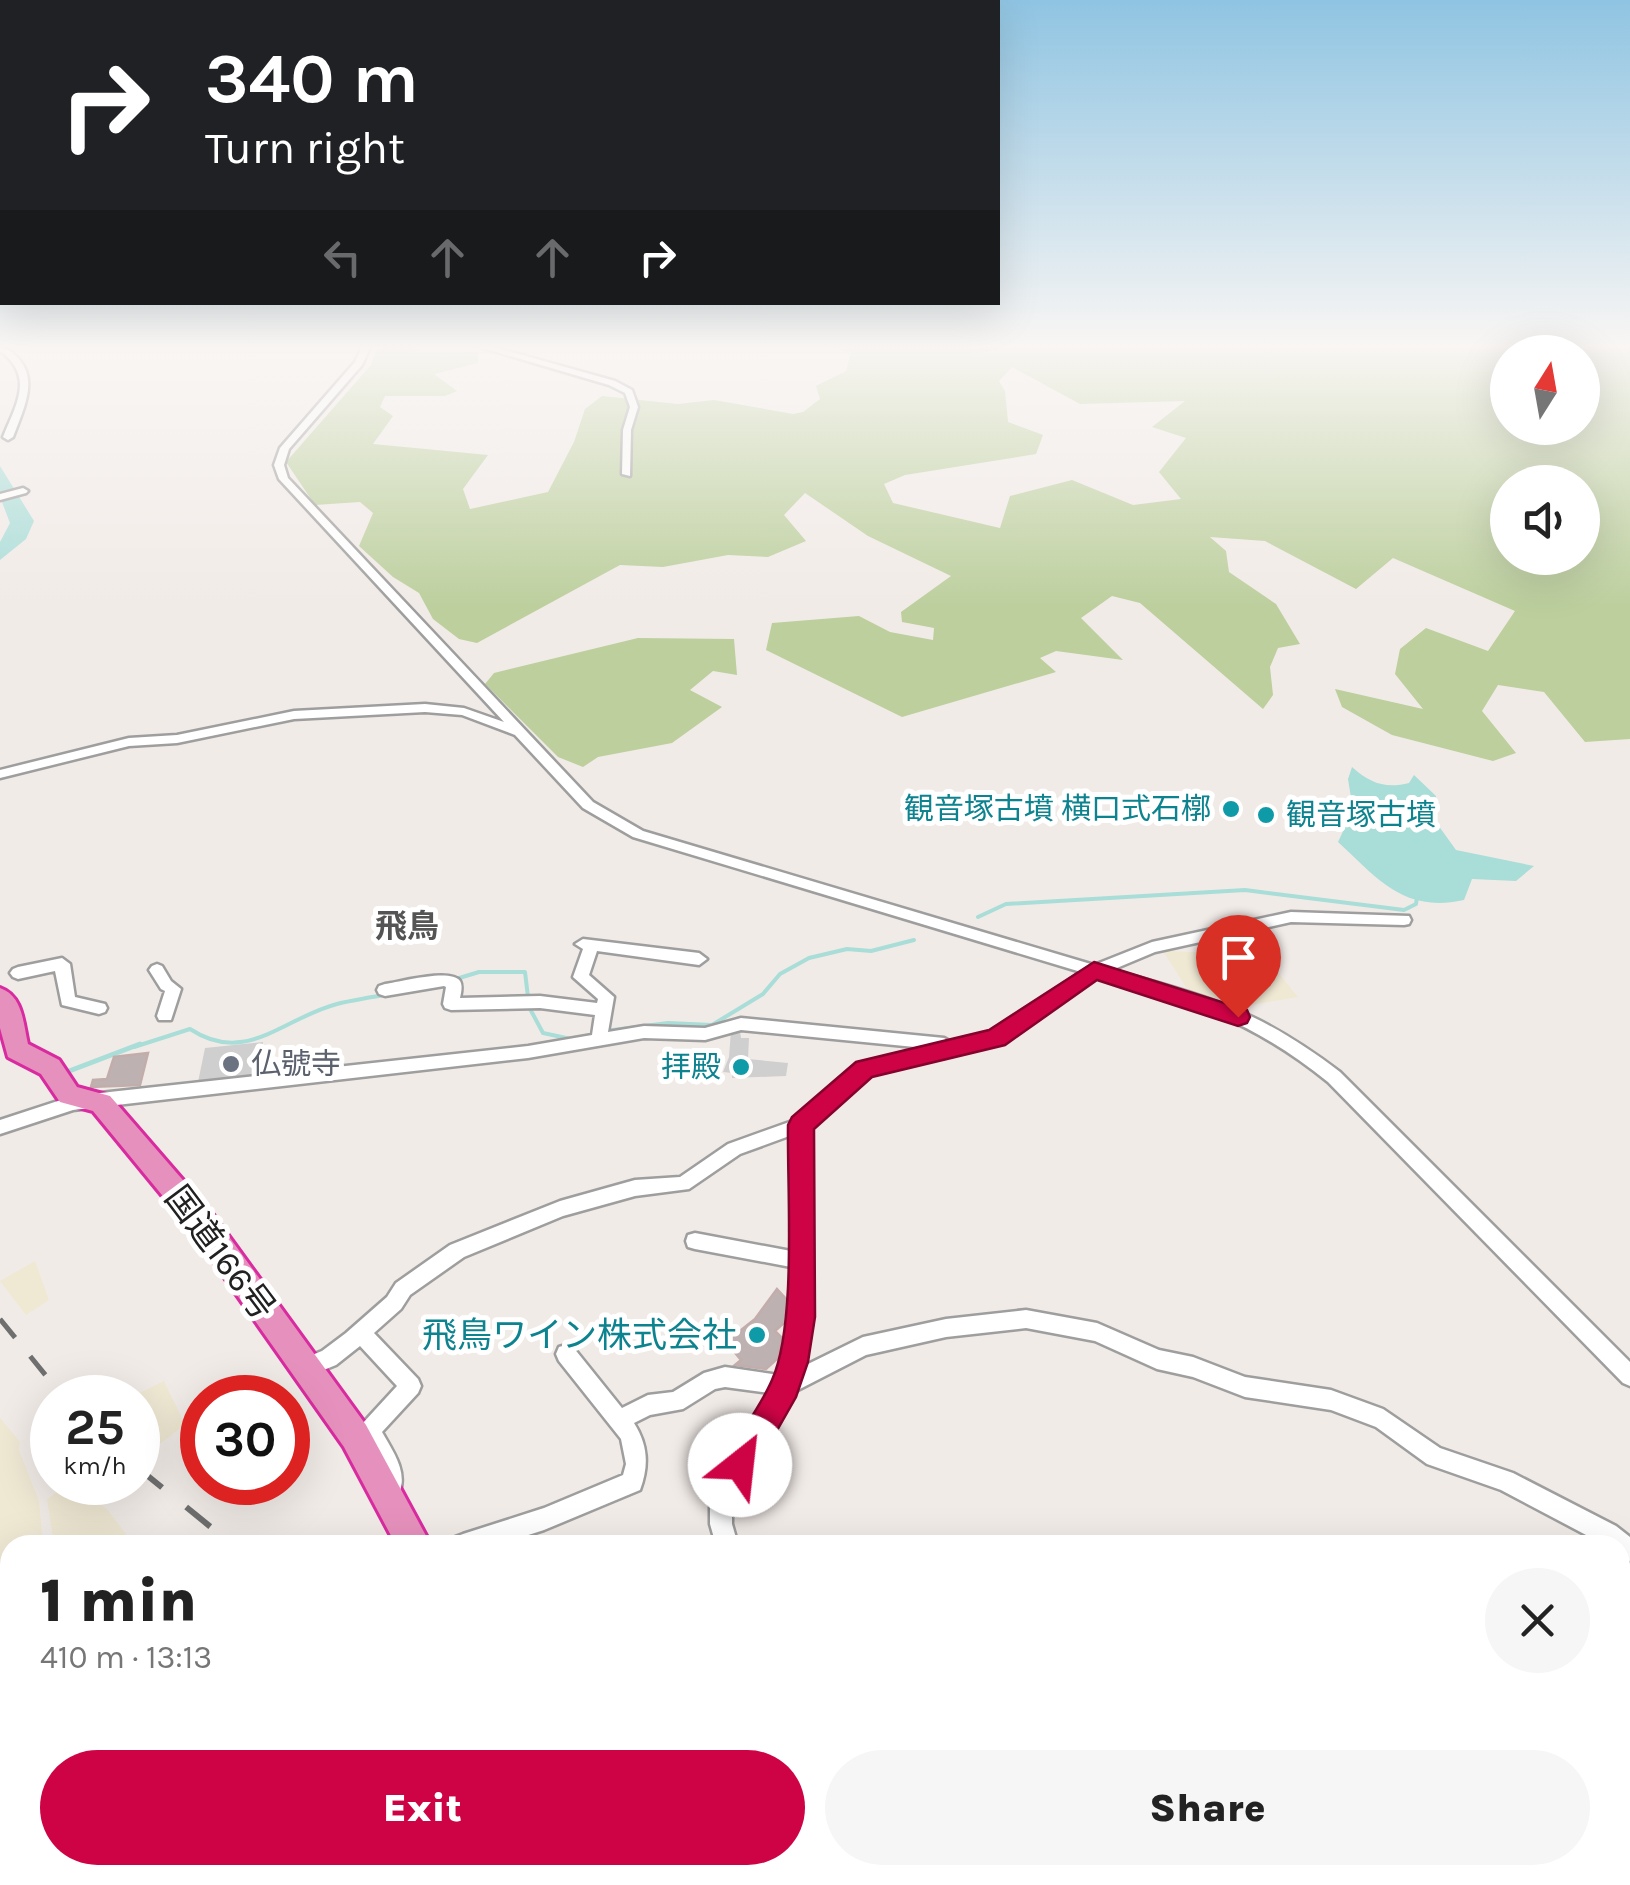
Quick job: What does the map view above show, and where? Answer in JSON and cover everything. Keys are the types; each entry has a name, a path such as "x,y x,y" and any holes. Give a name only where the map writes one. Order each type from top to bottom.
{"highway":[{"name":"国道166号","path":"0,997 6,1002 17,1050 53,1072 68,1095 100,1103 191,1208 354,1436 408,1535"}],"street":[{"path":"8,437 10,431"},
{"path":"300,431 285,448 278,465 284,480 588,805 638,834 1210,1005 1294,1044 1334,1078 1630,1376"},
{"path":"627,474 628,431"},
{"path":"0,497 20,492"},
{"path":"0,774 130,742 177,739 294,716 446,709 520,733"},
{"path":"304,1368 329,1358 394,1304 403,1288 456,1251 560,1209 634,1188 683,1184 734,1149 801,1125 864,1068 996,1038 1094,970 1173,940 1259,920 1291,916 1404,920"},
{"path":"599,1036 606,997 581,977 587,944 698,959"},
{"path":"18,973 62,964 68,1001 98,1008"},
{"path":"157,970 173,989 164,1016"},
{"path":"384,990 450,983 451,1004 531,1002 602,1010"},
{"path":"0,1127 44,1110 92,1102 644,1030 705,1034 741,1024 965,1046"},
{"path":"724,1535 721,1498 786,1386 800,1317 801,1125"},
{"path":"695,1241 801,1260"},
{"path":"619,1420 648,1406 676,1402 711,1380 724,1377 786,1386 863,1346 946,1328 1026,1320 1096,1332 1157,1358 1245,1387 1331,1400 1383,1419 1434,1457 1505,1481 1609,1535"},
{"path":"361,1333 411,1386 370,1430 388,1464 392,1483 384,1491"},
{"path":"495,1535 544,1520 632,1482 636,1450 619,1420 566,1354"}],"shaded area":[{"path":"1163,951 1263,954 1298,997 1239,1007 1189,992"},
{"path":"740,1030 741,1038 749,1038 748,1059 788,1063 786,1076 732,1078 732,1073 723,1072 729,1057 731,1031"},
{"name":"仏號寺","path":"263,1042 259,1080 197,1087 205,1048"},
{"path":"35,1261 49,1300 26,1315 0,1281"},
{"path":"164,1381 180,1415 180,1429 160,1444 160,1383"},
{"path":"0,1418 20,1442 19,1450 30,1478 30,1505 39,1505 42,1535 0,1535"},
{"path":"48,1505 101,1505 126,1535 52,1535"}],"green space":[{"path":"313,431 382,431 373,444 488,455 463,489 470,509 548,492 578,431 1032,431 1043,435 1036,454 905,475 884,484 893,503 1000,528 1010,496 1072,480 1133,505 1181,499 1159,472 1186,438 1164,431 1490,431 1490,445 1600,445 1600,431 1630,431 1630,739 1585,742 1544,692 1498,685 1482,711 1516,753 1493,761 1392,735 1342,707 1335,689 1423,709 1395,674 1400,649 1426,628 1488,651 1515,611 1393,558 1356,589 1265,541 1210,537 1226,551 1229,572 1276,604 1300,644 1278,648 1270,667 1273,695 1263,709 1140,603 1112,596 1081,618 1123,660 1056,651 1040,658 1056,672 902,717 766,650 772,623 859,616 890,632 933,640 934,628 902,622 901,612 951,576 868,536 805,493 784,515 806,541 768,557 728,555 663,567 620,565 477,643 459,639 433,619 419,593 393,577 359,546 373,513 360,502 315,505 286,462"},
{"path":"638,638 734,639 737,675 713,671 690,690 722,707 672,743 598,757 583,767 558,757 485,684 494,673"}],"water":[{"path":"0,466 34,521 26,539 0,560 0,542 10,523 0,497"},
{"path":"1352,767 1385,785 1409,783 1414,775 1436,796 1433,818 1456,850 1534,866 1516,881 1472,879 1464,900 1425,902 1394,890 1338,842 1353,810 1348,779"}],"building":[{"path":"148,1053 140,1085 91,1087 93,1080 107,1079 114,1057"},
{"name":"飛鳥ワイン株式会社","path":"777,1289 787,1300 785,1322 775,1331 782,1338 778,1358 766,1369 735,1365 741,1360 726,1342 755,1319"}],"waterway":[{"path":"978,917 1006,904 1245,890 1404,910 1416,904 1417,897"},
{"path":"605,1031 668,1023 712,1025 763,994 780,974 809,958 847,949 871,951 914,940"},
{"path":"456,979 479,972 525,972 528,997"},
{"path":"134,1047 190,1029 210,1039 247,1041 337,1004 423,989"},
{"path":"529,1007 543,1033 571,1039"},
{"path":"64,1073 140,1044"}],"railway":[{"path":"0,1319 45,1375"},
{"path":"160,1486 221,1535"}],"place":[{"name":"観音塚古墳 横口式石槨","path":"1231,809"},
{"name":"観音塚古墳","path":"1266,815"},
{"name":"仏號寺","path":"231,1064"},
{"name":"拝殿","path":"741,1067"},
{"name":"飛鳥ワイン株式会社","path":"757,1335"}],"district":[{"name":"飛鳥","path":"407,926"}],"route":[{"path":"740,1465 786,1386 793,1362 800,1317 801,1125 842,1086 864,1068 996,1038 1094,970 1238,1017"}]}
